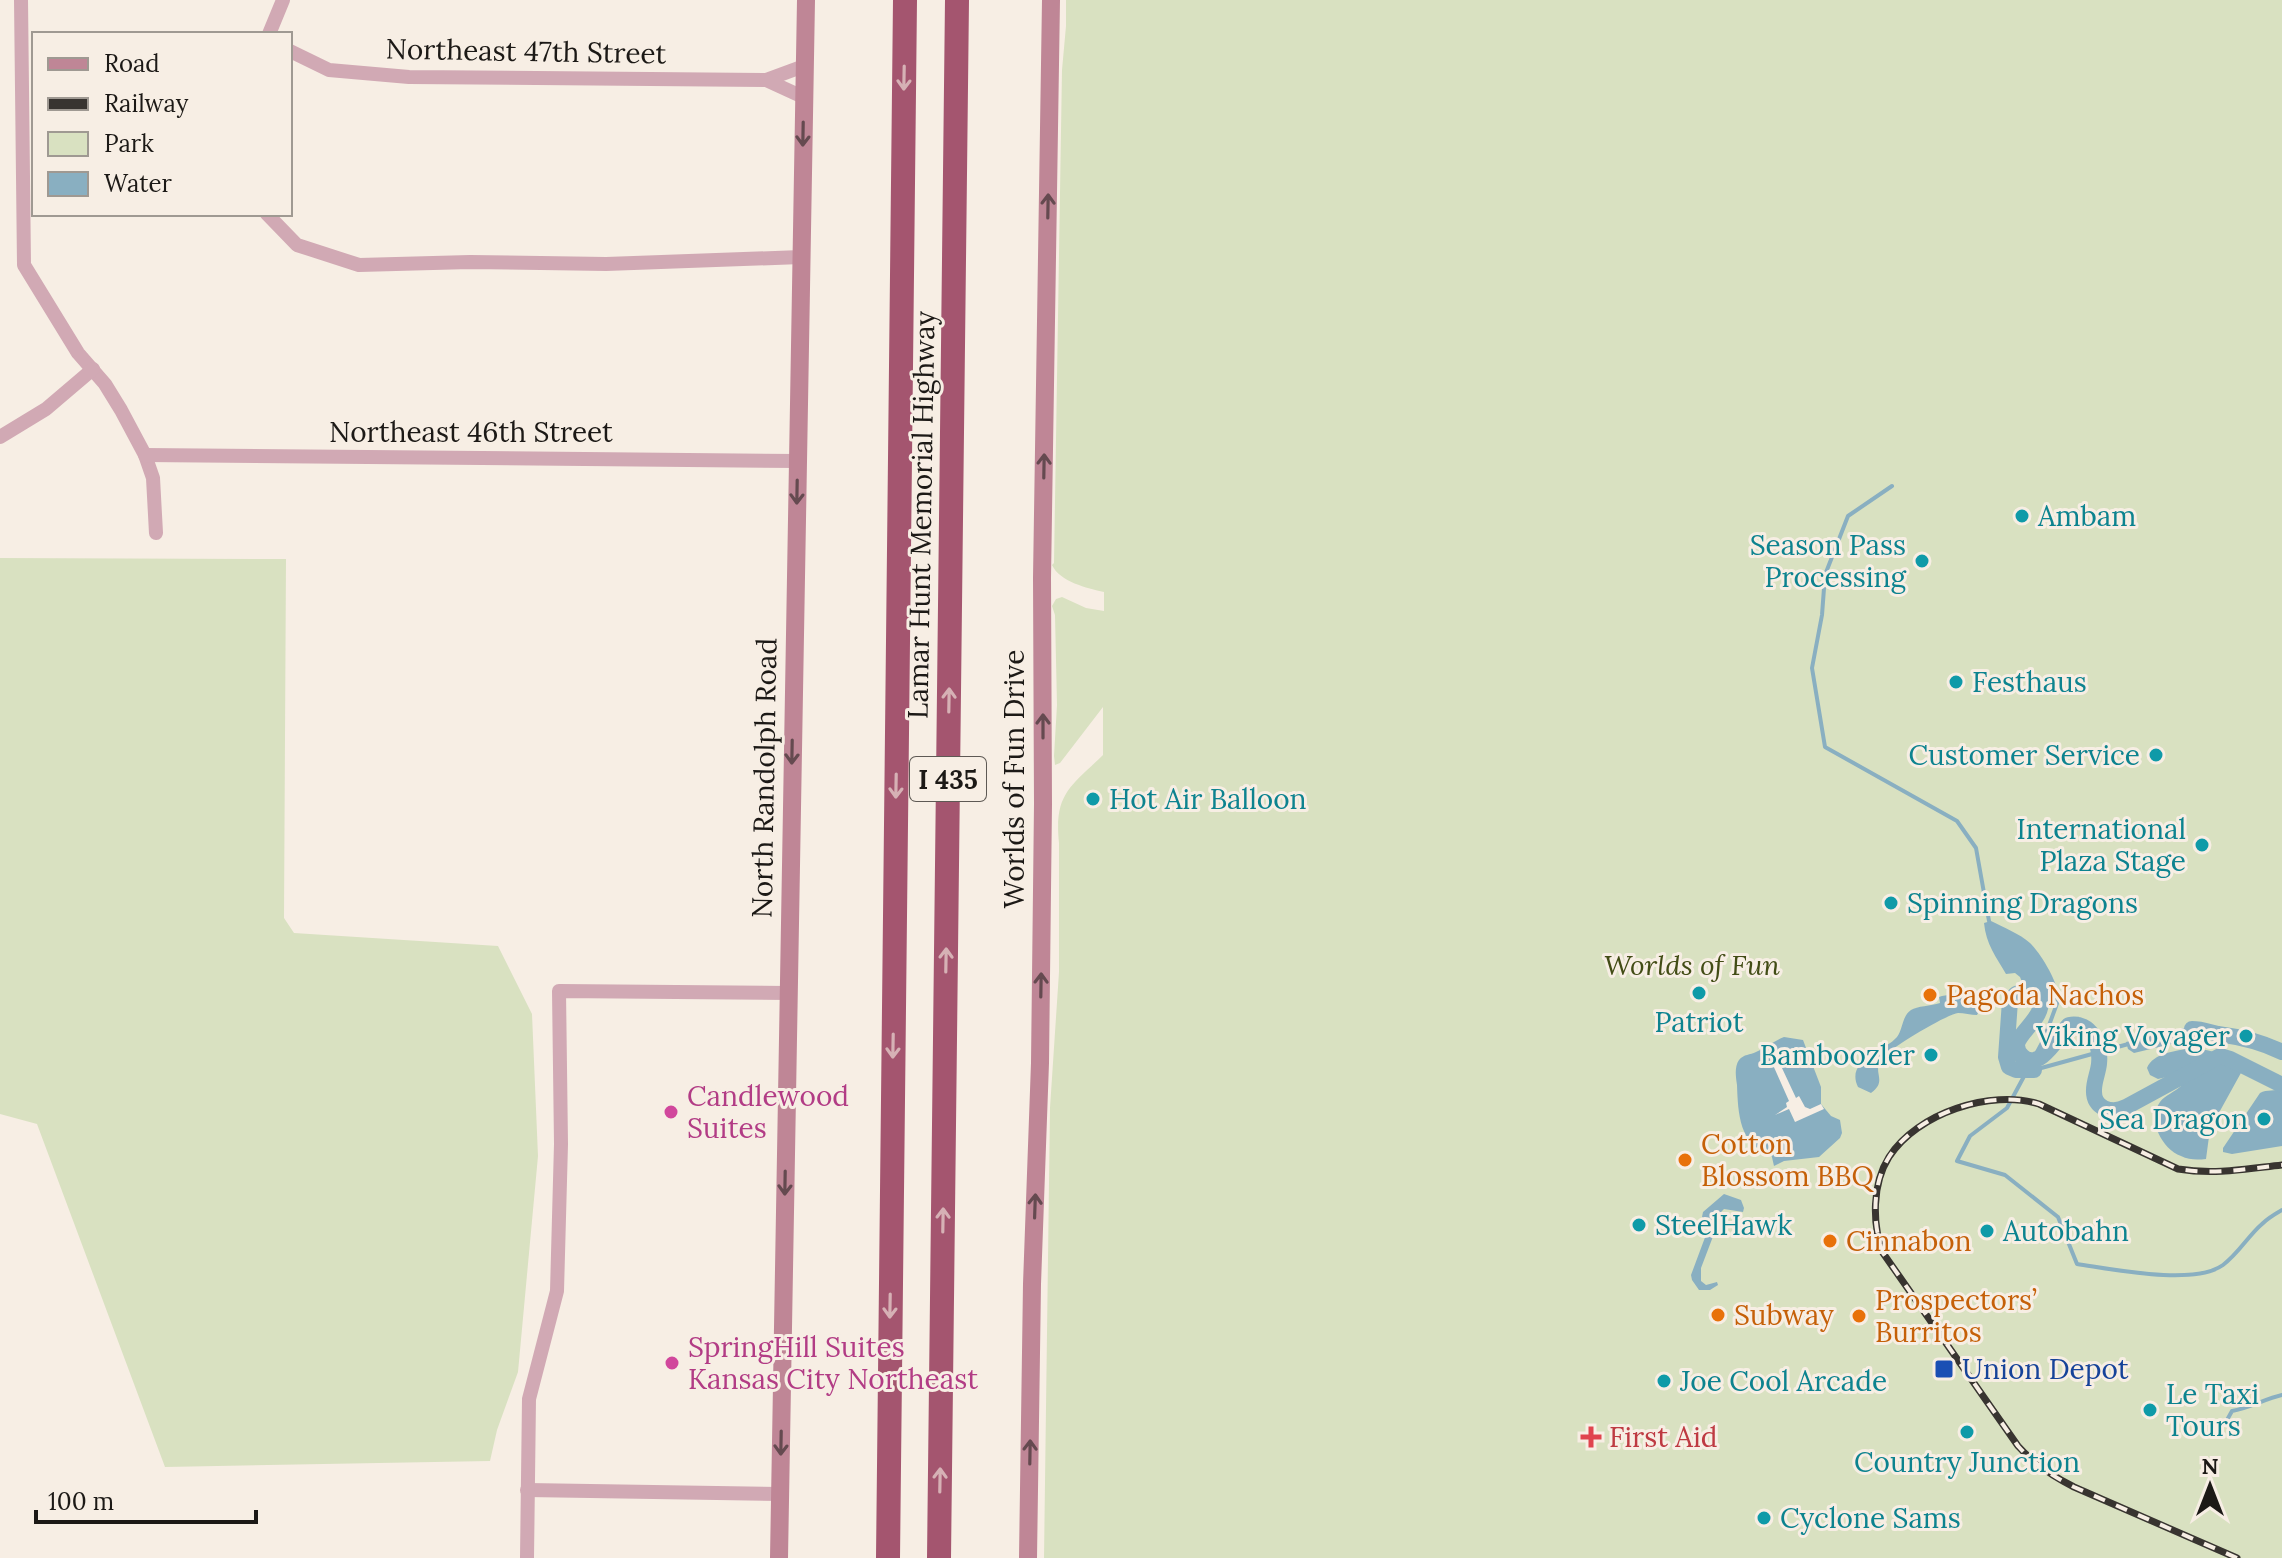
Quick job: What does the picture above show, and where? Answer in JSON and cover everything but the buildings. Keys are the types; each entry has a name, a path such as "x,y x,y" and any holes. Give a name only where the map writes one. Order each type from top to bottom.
{"highway":[{"name":"Lamar Hunt Memorial Highway","path":"888,1558 905,0"},
{"name":"Lamar Hunt Memorial Highway","path":"939,1558 957,0"}],"main road":[{"name":"North Randolph Road","path":"779,1558 806,0"},
{"name":"Worlds of Fun Drive","path":"1028,1558 1032,1284 1040,1063 1042,578 1051,0"}],"street":[{"path":"21,0 24,265 78,353 121,410 145,455 153,478 156,533"},
{"path":"270,32 283,0"},
{"name":"Northeast 47th Street","path":"292,52 329,70 409,77 766,80 804,66"},
{"name":"Northeast 47th Street","path":"766,80 803,97"},
{"path":"269,216 297,245 359,265 470,262 606,264 801,257"},
{"path":"0,437 46,409 93,369"},
{"name":"Northeast 46th Street","path":"145,455 798,461"},
{"path":"527,1558 529,1399 557,1291 561,1144 559,991 788,993"},
{"path":"527,1490 780,1494"}],"green space":[{"name":"Worlds of Fun","path":"1066,0 2282,0 2282,1558 1044,1558 1050,1108 1059,972 1058,826 1062,802 1067,793 1103,755 1103,707 1060,763 1055,765 1057,705 1055,615 1052,606 1056,599 1062,597 1086,608 1104,611 1104,592 1067,580 1052,565"},
{"path":"0,558 286,559 284,918 294,933 498,946 532,1014 538,1156 518,1372 497,1430 490,1461 165,1467 37,1124 0,1114"}],"water":[{"path":"1991,921 2030,943 2052,976 2059,998 2044,1001 2020,996 2015,990 2024,987 2020,977 2015,973 2006,974 1989,944 1984,923"},
{"path":"1966,992 1980,1001 1981,1008 1977,1015 1958,1013 1918,1033 1881,1059 1876,1089 1871,1093 1858,1087 1855,1078 1861,1063 1897,1037 1911,1010 1940,1003 1939,997"},
{"path":"2192,1026 2213,1030 2211,1038 2134,1053 2128,1049 2126,1042"},
{"path":"1784,1037 1803,1040 1821,1087 1821,1104 1831,1116 1840,1120 1842,1133 1819,1157 1784,1161 1774,1166 1771,1153 1752,1144 1742,1127 1736,1069 1743,1057"},
{"path":"2191,1048 2219,1054 2242,1071 2210,1129 2206,1159 2184,1157 2163,1141 2156,1125 2156,1109 2162,1100 2181,1086 2181,1078 2175,1075 2158,1079 2150,1075 2147,1068 2160,1056"},
{"path":"2282,1088 2282,1146 2232,1154 2223,1152 2260,1093"},
{"path":"1724,1194 1741,1200 1743,1212 1724,1209 1719,1214 1701,1268 1701,1281 1706,1285 1717,1282 1718,1285 1710,1290 1699,1290 1691,1275 1710,1224 1702,1217 1703,1212"}],"pier":[{"path":"1775,1053 1796,1098 1799,1096 1805,1107 1810,1109 1821,1104 1824,1109 1795,1122 1789,1109 1775,1115 1787,1107 1789,1101 1769,1056"}],"waterway":[{"path":"1892,486 1848,516 1825,575 1822,615 1812,668 1825,747 1957,821 1976,848 1989,921"},
{"path":"2034,1070 2009,1067 2006,1057 2010,1001 2024,991 2035,996 2040,1010 2019,1039 2020,1054 2028,1060 2035,1060 2048,1051 2069,1025 2083,1027 2093,1036 2098,1049 2095,1096 2100,1106 2109,1110 2126,1107 2220,1056 2282,1085"},
{"path":"2059,998 2044,1039 2007,1108 1970,1136 1957,1161 2005,1175 2058,1217 2077,1264 2110,1269 2173,1275 2210,1271 2229,1260 2257,1229 2282,1210"},
{"path":"2192,1029 2251,1040 2282,1052"},
{"path":"2190,1041 2191,1048"},
{"path":"2034,1070 2132,1043"},
{"path":"2227,1420 2232,1411 2282,1395"}],"railway":[{"path":"2237,1558 2074,1487 2044,1469 2018,1446 1883,1253 1877,1230 1877,1192 1889,1157 1918,1128 1956,1108 1999,1100 2039,1104 2178,1169 2217,1171 2282,1165"}],"place":[{"name":"Ambam","path":"2022,516"},
{"name":"Season Pass Processing","path":"1922,561"},
{"name":"Festhaus","path":"1956,682"},
{"name":"Customer Service","path":"2156,755"},
{"name":"Hot Air Balloon","path":"1093,799"},
{"name":"International Plaza Stage","path":"2202,845"},
{"name":"Spinning Dragons","path":"1891,903"},
{"name":"Patriot","path":"1699,993"},
{"name":"Pagoda Nachos","path":"1930,995"},
{"name":"Viking Voyager","path":"2246,1036"},
{"name":"Bamboozler","path":"1931,1055"},
{"name":"Candlewood Suites","path":"671,1112"},
{"name":"Sea Dragon","path":"2264,1119"},
{"name":"Cotton Blossom BBQ","path":"1685,1160"},
{"name":"SteelHawk","path":"1639,1225"},
{"name":"Autobahn","path":"1987,1231"},
{"name":"Cinnabon","path":"1830,1241"},
{"name":"Subway","path":"1718,1315"},
{"name":"Prospectors’ Burritos","path":"1859,1316"},
{"name":"SpringHill Suites Kansas City Northeast","path":"672,1363"},
{"name":"Union Depot","path":"1944,1369"},
{"name":"Joe Cool Arcade","path":"1664,1381"},
{"name":"Le Taxi Tours","path":"2150,1410"},
{"name":"Country Junction","path":"1967,1432"},
{"name":"First Aid","path":"1591,1437"},
{"name":"Cyclone Sams","path":"1764,1518"}]}
